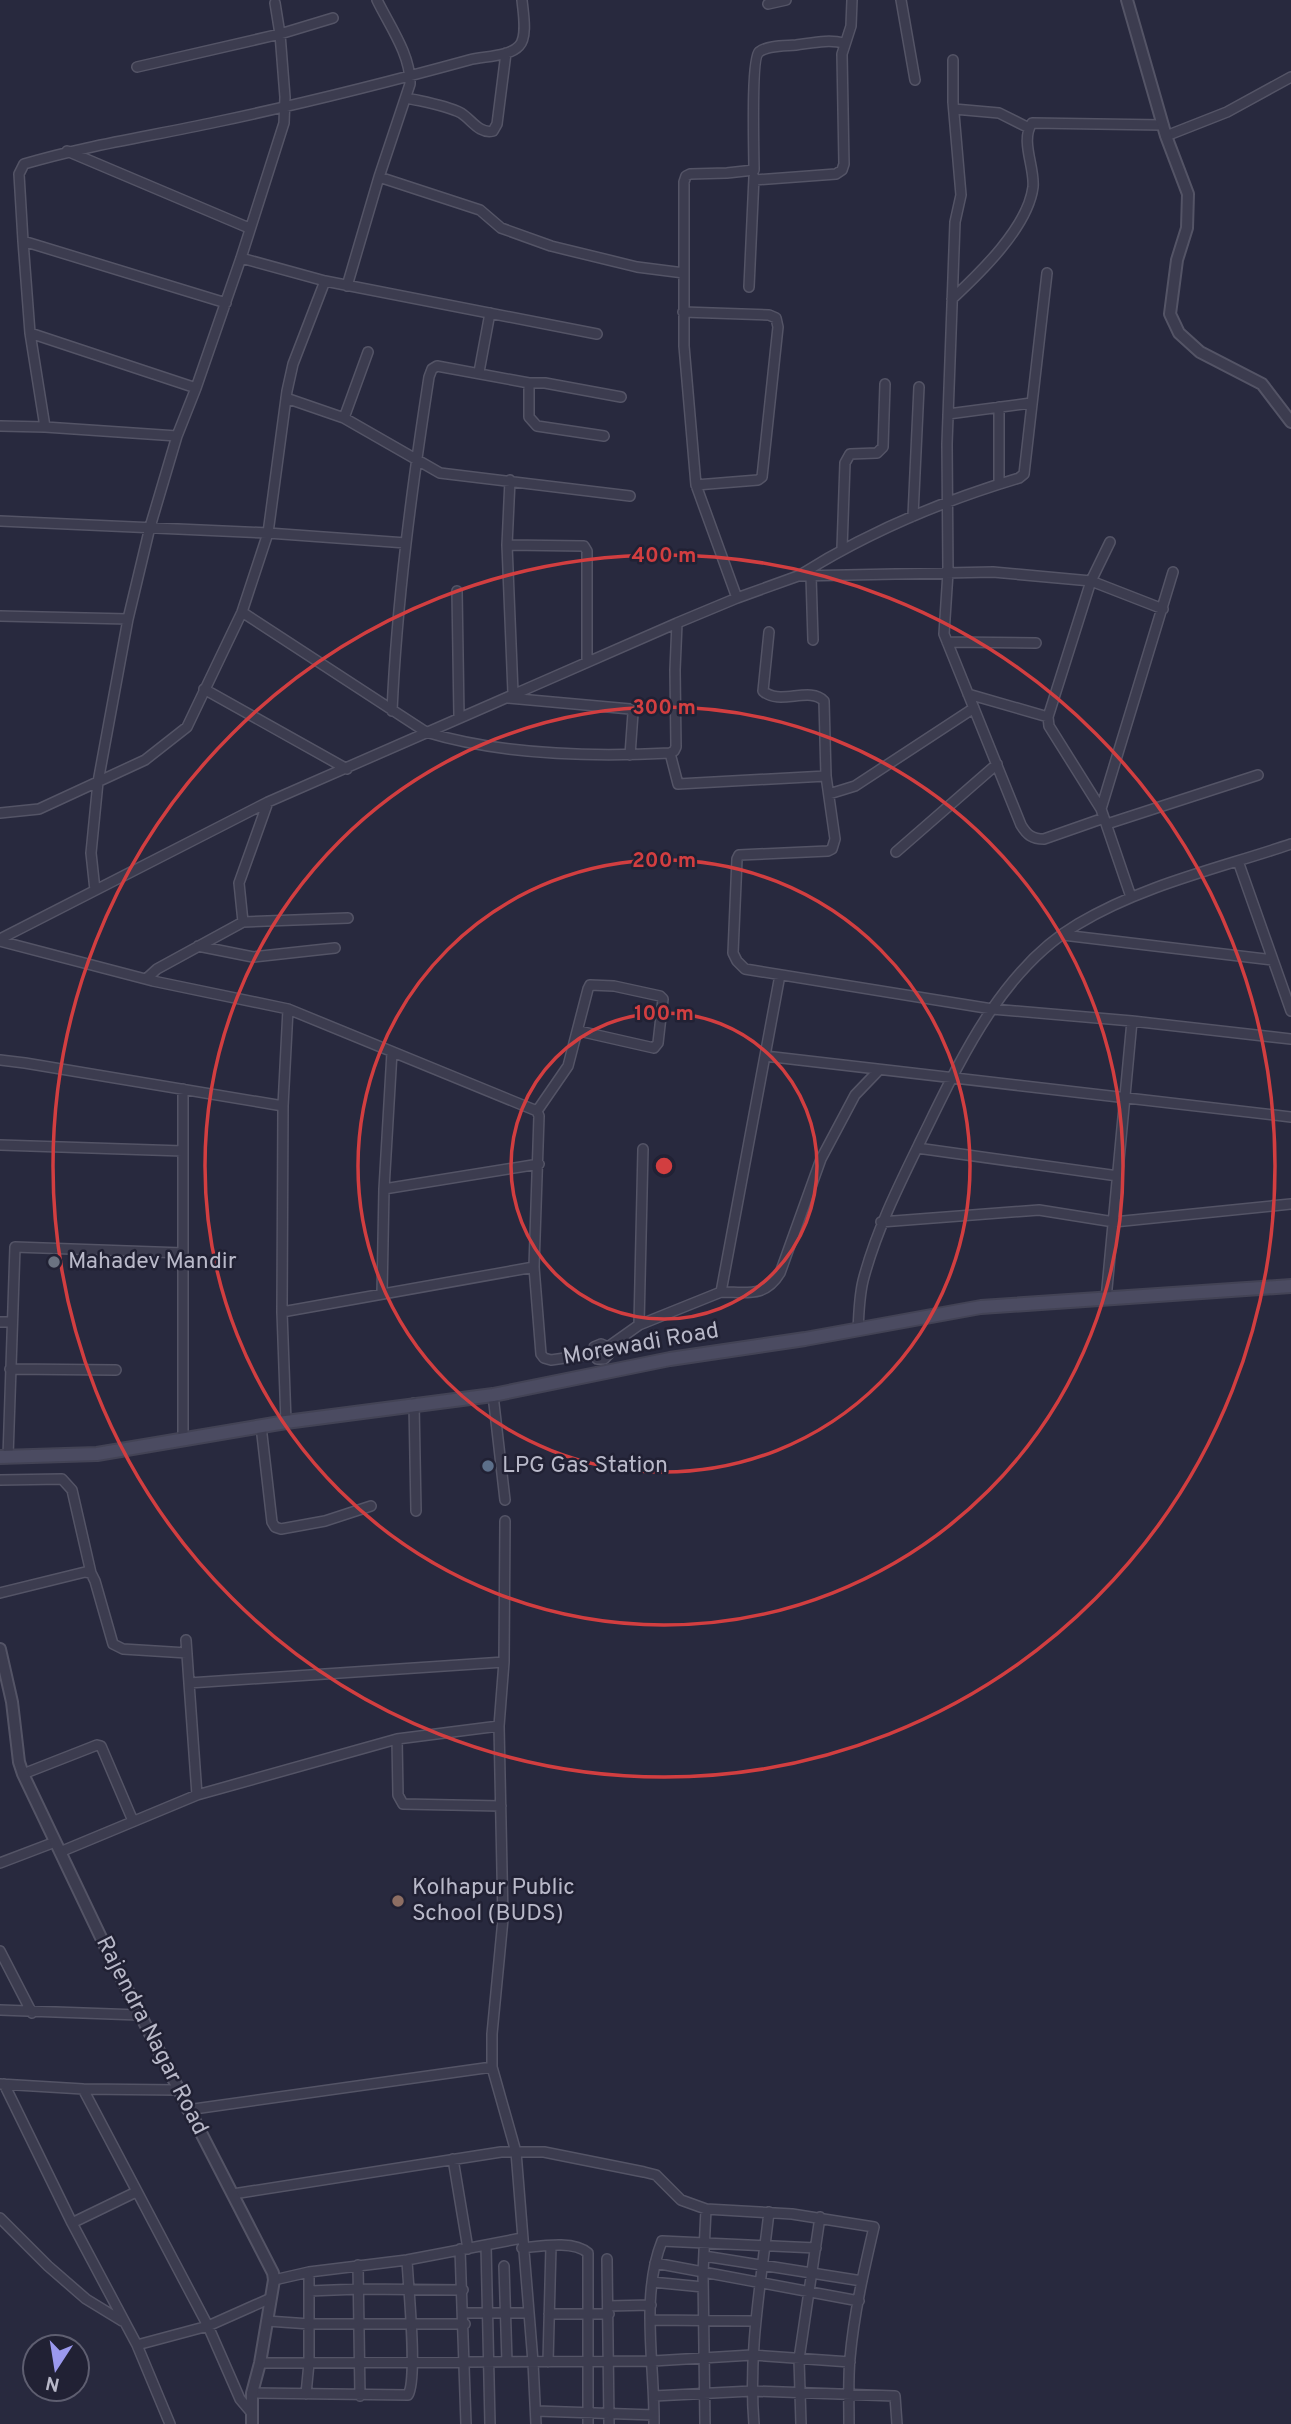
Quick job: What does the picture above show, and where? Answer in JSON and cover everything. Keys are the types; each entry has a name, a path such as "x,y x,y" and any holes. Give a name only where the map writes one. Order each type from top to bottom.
{"main road":[{"name":"Morewadi Road","path":"4,1457 97,1454 286,1422 493,1395 607,1365 704,1354 981,1307 1291,1286"}],"street":[{"path":"347,286 379,177 407,98 410,77 401,50 377,0"},
{"path":"45,427 30,334 20,168 24,164 68,151 286,107 515,50 522,45 522,0"},
{"path":"768,4 786,0"},
{"path":"737,598 696,485 684,346 686,176 836,174 842,170 842,62 844,43 851,26 852,0"},
{"path":"901,0 915,80"},
{"path":"1127,0 1165,130 1188,194 1187,228 1177,260 1170,314 1179,333 1200,352 1262,384 1291,422"},
{"path":"95,890 91,853 98,782 128,619 150,527 177,436 197,388 281,136 286,107 281,34 275,3"},
{"path":"137,67 281,34 333,18"},
{"path":"749,287 756,55 771,48 825,41 844,43"},
{"path":"407,98 456,111 481,130 493,131 497,124 506,52"},
{"path":"953,60 961,195 955,222 948,414 948,572 943,622 947,642 1021,825 1032,838 1044,839 1104,817 1258,775"},
{"path":"952,299 986,268 1029,204 1033,185 1027,134 1032,124 1039,122 1165,130 1227,113 1291,77"},
{"path":"954,109 999,113 1029,128"},
{"path":"68,151 249,228"},
{"path":"379,177 480,210 501,228 538,242 637,267 684,273"},
{"path":"23,242 226,303"},
{"path":"241,258 347,286 597,334"},
{"path":"0,940 268,802 677,623 799,576 842,549 948,500 1019,478 1024,474 1047,273"},
{"path":"0,813 39,808 98,782 145,760 187,727 242,612 268,533 293,364 325,281"},
{"path":"683,312 769,315 776,318 778,327 762,477 758,480 696,485"},
{"path":"479,372 490,313"},
{"path":"30,334 197,388"},
{"path":"344,418 368,352"},
{"path":"392,711 395,647 416,459 432,369 438,366 479,372 529,383 545,383 621,397"},
{"path":"529,383 529,417 537,426 604,436"},
{"path":"842,549 845,463 850,454 877,453 883,447 886,384"},
{"path":"913,516 919,387"},
{"path":"286,398 344,418 440,473 630,496"},
{"path":"948,414 1031,403"},
{"path":"999,407 999,484"},
{"path":"0,426 177,436"},
{"path":"508,696 507,545 510,480"},
{"path":"0,521 268,533 407,543"},
{"path":"1110,542 1091,581 1048,718 1049,726 1104,817 1131,897"},
{"path":"507,545 584,546 587,551 587,662"},
{"path":"799,576 993,572 1091,581 1163,609"},
{"path":"1104,817 1173,572"},
{"path":"811,576 813,640"},
{"path":"457,591 459,717"},
{"path":"242,612 426,732 528,750 631,755 670,753 676,747 677,623"},
{"path":"0,616 128,619"},
{"path":"769,632 763,691 768,696 816,696 824,701 826,776 835,839 832,849 739,855 733,953 745,969 992,1009 1291,1039"},
{"path":"947,642 1036,643"},
{"path":"204,688 347,769"},
{"path":"968,694 1048,718"},
{"path":"508,696 630,709 633,713 631,755"},
{"path":"829,794 855,786 974,708"},
{"path":"670,753 678,784 826,776"},
{"path":"896,852 997,764"},
{"path":"243,922 239,883 268,802"},
{"path":"858,1330 863,1280 881,1222 952,1076 992,1009 1014,980 1043,950 1076,925 1131,897 1291,844"},
{"path":"1238,861 1291,1011"},
{"path":"146,979 198,946 243,922 348,918"},
{"path":"1063,935 1273,960"},
{"path":"0,940 146,979 288,1009 537,1111 539,1164 534,1267 541,1354 551,1360 593,1354"},
{"path":"198,946 253,957 335,948"},
{"path":"720,1292 780,975"},
{"path":"537,1111 568,1066 590,985 614,986 660,996 663,999 659,1043 654,1048 579,1031"},
{"path":"286,1422 282,1312 283,1106 288,1009"},
{"path":"1106,1299 1132,1021"},
{"path":"383,1294 384,1189 391,1052"},
{"path":"765,1056 1291,1117"},
{"path":"0,1060 283,1106"},
{"path":"608,1347 639,1325 704,1298 720,1292 761,1292 772,1285 780,1273 821,1159 855,1095 880,1070"},
{"path":"183,1089 183,1439"},
{"path":"0,1146 183,1151"},
{"path":"917,1148 1118,1176"},
{"path":"639,1325 643,1149"},
{"path":"384,1189 539,1164"},
{"path":"881,1222 1039,1210 1114,1222 1291,1204"},
{"path":"4,1457 15,1247 183,1253"},
{"path":"282,1312 534,1267"},
{"path":"0,1322 12,1322"},
{"path":"593,1354 597,1345 605,1344 608,1347"},
{"path":"593,1354 607,1365 608,1347"},
{"path":"10,1369 116,1370"},
{"path":"493,1395 505,1500"},
{"path":"414,1404 416,1511"},
{"path":"261,1426 272,1522 275,1527 281,1529 325,1521 371,1506"},
{"path":"0,1480 62,1479 68,1483 113,1644 117,1647 187,1653"},
{"path":"505,1521 504,1662 499,1726 503,1919 492,2034 492,2067 516,2152 534,2362 536,2424"},
{"path":"0,1593 85,1572 91,1573"},
{"path":"186,1640 197,1795"},
{"name":"Rajendra Nagar Road","path":"0,1649 12,1702 19,1762 23,1774 139,2015 233,2194 273,2273 274,2280"},
{"path":"189,1683 504,1662"},
{"path":"0,1863 133,1821 197,1795 397,1740 499,1726"},
{"path":"397,1740 398,1795 403,1804 501,1806"},
{"path":"23,1774 97,1745 101,1746 133,1821"},
{"path":"0,1951 32,2013"},
{"path":"0,2010 139,2015"},
{"path":"187,2110 492,2067"},
{"path":"2,2084 83,2089 178,2090"},
{"path":"2,2084 72,2223 102,2274 137,2345 170,2424"},
{"path":"83,2089 208,2326 240,2399 251,2412"},
{"path":"233,2194 453,2159 516,2152 544,2152 656,2175 681,2200 706,2209 820,2217 874,2227 862,2281 850,2362 849,2424"},
{"path":"453,2159 464,2249 466,2424"},
{"path":"72,2223 136,2192"},
{"path":"705,2424 703,2273 706,2209"},
{"path":"754,2424 754,2322 769,2212"},
{"path":"801,2424 799,2359 820,2217"},
{"path":"0,2218 86,2299 124,2322"},
{"path":"536,2412 610,2413 654,2419 652,2282 663,2240 816,2248"},
{"path":"252,2424 252,2393 260,2363 274,2280 309,2272 407,2260 486,2245 522,2243 580,2248 588,2253 588,2424"},
{"path":"486,2245 490,2424"},
{"path":"548,2362 551,2246"},
{"path":"704,2256 862,2281"},
{"path":"607,2259 609,2424"},
{"path":"252,2393 408,2395 413,2362 407,2260"},
{"path":"655,2263 859,2301"},
{"path":"358,2266 360,2396"},
{"path":"504,2266 507,2362"},
{"path":"306,2394 310,2324 309,2272"},
{"path":"652,2282 704,2287"},
{"path":"309,2291 463,2290"},
{"path":"137,2345 208,2326 271,2298"},
{"path":"549,2314 587,2314 651,2305"},
{"path":"464,2313 529,2313"},
{"path":"651,2320 754,2322"},
{"path":"267,2321 310,2324 465,2324"},
{"path":"260,2363 653,2361 752,2355 850,2362"},
{"path":"654,2396 752,2391 895,2396 897,2424"}],"place":[{"name":"Mahadev Mandir","path":"54,1262"},
{"name":"LPG Gas Station","path":"488,1466"},
{"name":"Kolhapur Public School (BUDS)","path":"398,1901"}]}
